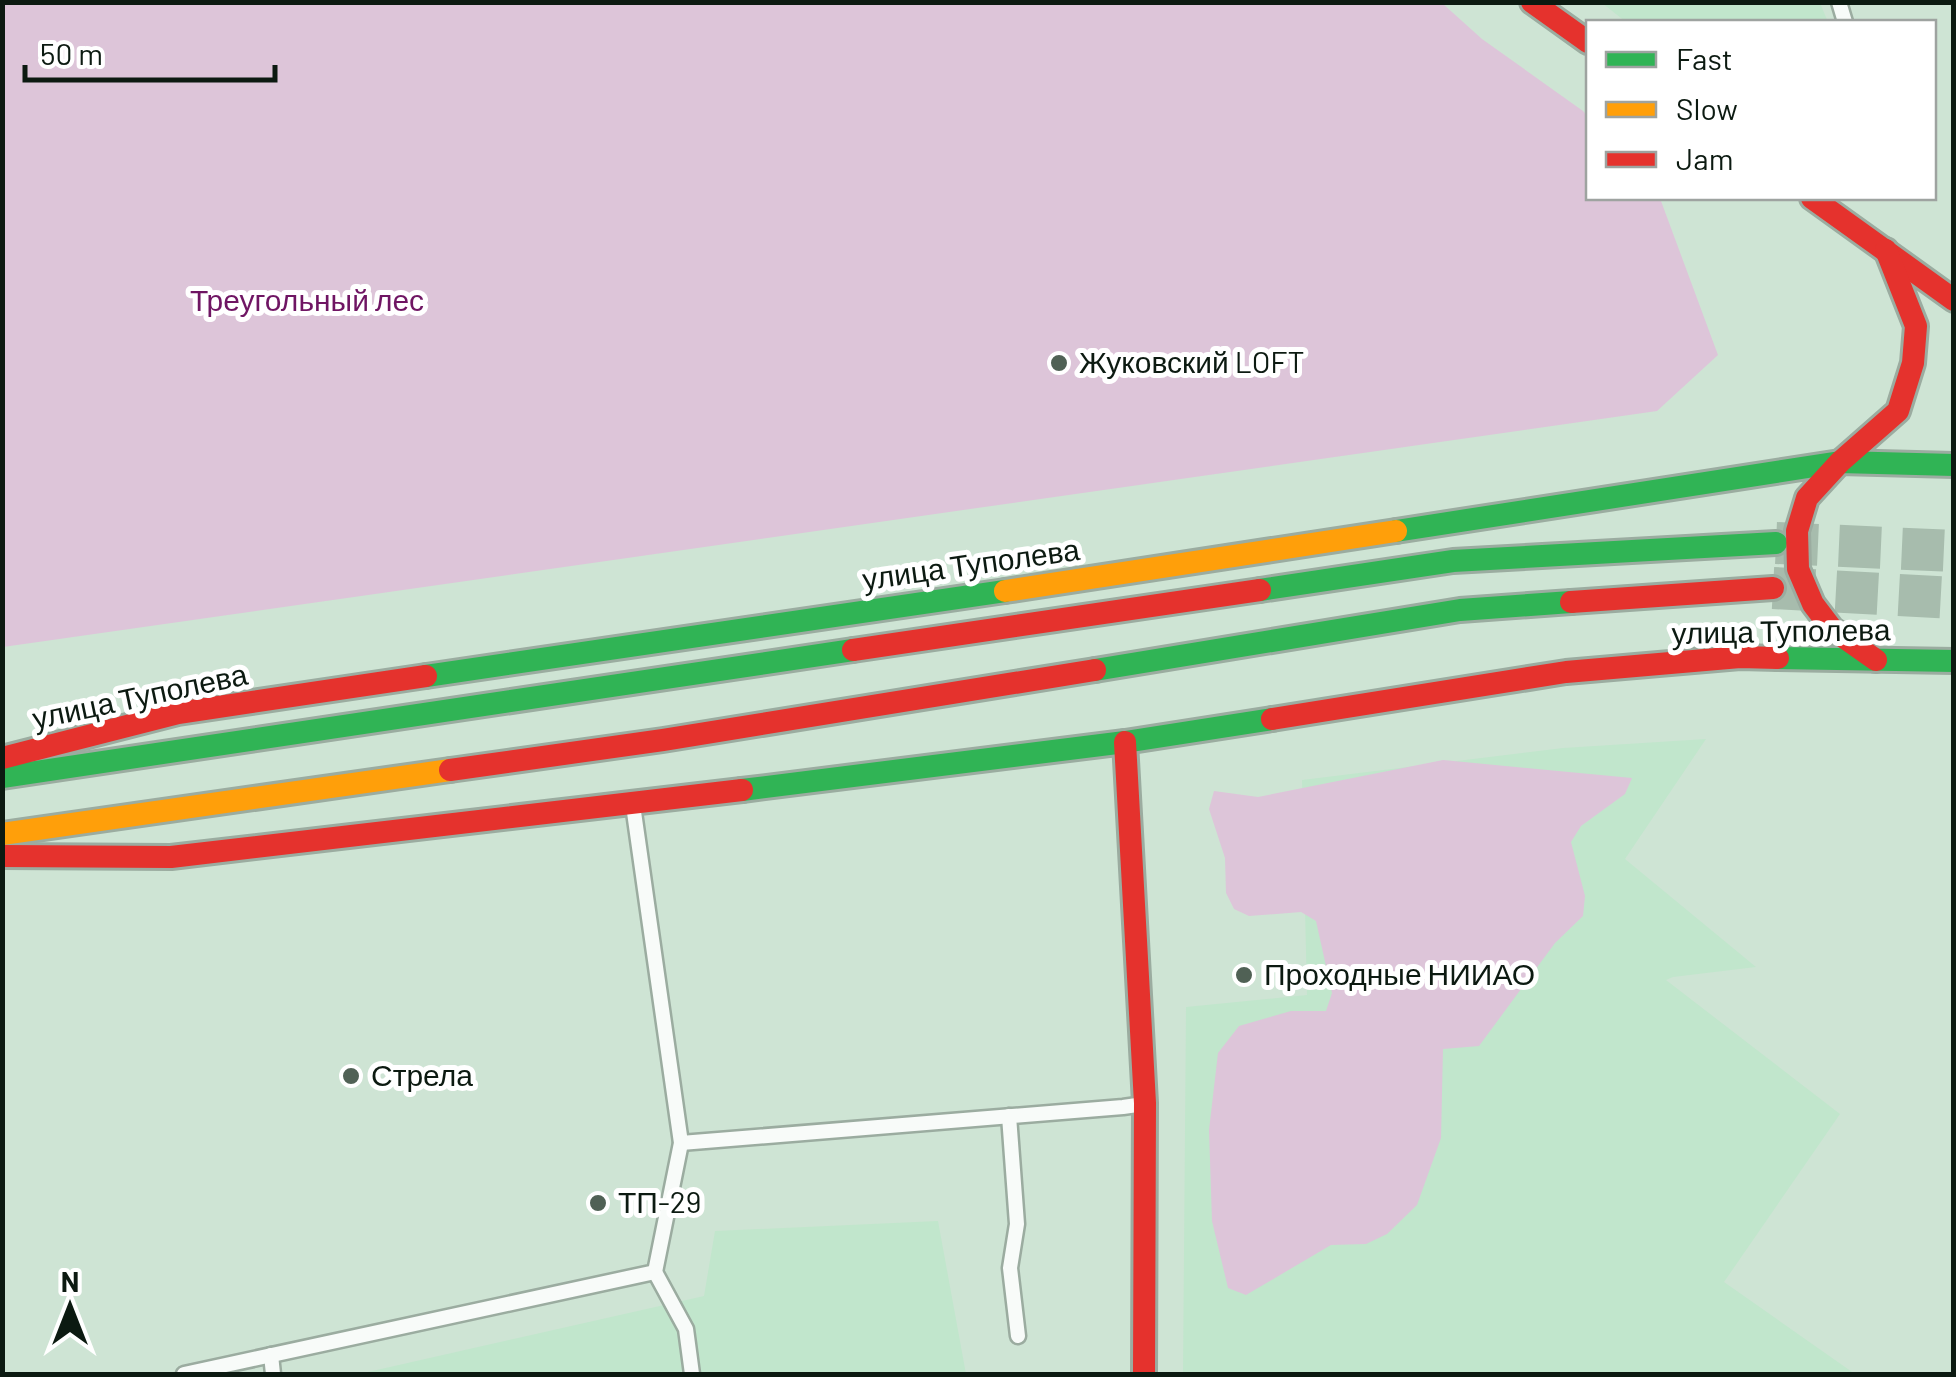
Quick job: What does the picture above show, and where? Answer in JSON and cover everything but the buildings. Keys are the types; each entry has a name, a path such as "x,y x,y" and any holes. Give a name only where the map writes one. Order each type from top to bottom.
{"main road":[{"path":"1532,2 1586,41"},
{"path":"1815,200 1954,300"},
{"path":"1876,660 1832,630 1813,604 1798,570 1797,531 1806,498 1898,411 1913,364 1916,326 1886,250"},
{"name":"улица Туполева","path":"2,758 178,713 1840,462 1954,465"},
{"name":"улица Туполева","path":"2,777 1454,569 1776,543"},
{"name":"улица Туполева","path":"2,834 643,743 1459,602 1773,588"},
{"name":"улица Туполева","path":"2,856 171,857 633,804 1125,742 1566,672 1740,657 1954,662"},
{"path":"1125,742 1145,1104 1144,1374"}],"lane":[{"path":"633,804 682,1143 655,1272 686,1329 692,1374"},
{"path":"682,1143 1145,1104"},
{"path":"1009,1116 1017,1224 1010,1268 1018,1336"},
{"path":"184,1374 655,1272"},
{"path":"271,1356 273,1374"}],"shaded area":[{"path":"1602,3 1820,3 1827,20 1623,20"},
{"path":"1706,739 1625,859 1756,967 1666,980 1840,1114 1724,1282 1855,1374 1183,1374 1186,1007 1307,995 1302,780 1563,748"},
{"path":"938,1221 966,1374 359,1374 704,1296 715,1231"}],"green space":[{"name":"Треугольный лес","path":"2,3 1442,3 1482,39 1586,115 1586,200 1661,201 1718,355 1657,411 3,647"},
{"path":"1443,760 1632,778 1625,794 1581,826 1571,842 1585,896 1583,916 1555,943 1479,1046 1443,1049 1441,1138 1417,1205 1387,1234 1366,1244 1331,1245 1246,1295 1228,1288 1212,1221 1209,1130 1218,1053 1239,1026 1291,1011 1326,1011 1332,993 1316,921 1301,912 1249,916 1234,909 1226,893 1225,858 1209,809 1214,791 1258,797"}],"tunnel":[{"path":"1776,543 1954,551"},
{"path":"1773,588 1954,598"}],"traffic: fast":[{"path":"1396,531 1840,462 1954,465"},
{"path":"1260,590 1453,561 1776,543"},
{"path":"426,676 1005,591"},
{"path":"1095,670 1460,610 1571,602"},
{"path":"2,777 853,650"},
{"path":"1778,658 1954,661"},
{"path":"742,790 1125,742 1272,719"}],"traffic: slow":[{"path":"1005,591 1396,531"},
{"path":"2,834 450,770"}],"traffic: jam":[{"path":"1532,2 1586,41"},
{"path":"1815,200 1954,300"},
{"path":"1876,660 1832,629 1813,604 1798,569 1797,531 1807,498 1840,462 1898,411 1913,363 1916,326 1886,250"},
{"path":"1571,602 1773,588"},
{"path":"853,650 1260,590"},
{"path":"1272,719 1566,672 1740,657 1778,658"},
{"path":"450,770 1095,670"},
{"path":"2,758 178,713 426,676"},
{"path":"1125,742 1145,1103 1144,1374"},
{"path":"2,856 171,857 742,790"}],"place":[{"name":"Жуковский LOFT","path":"1059,363"},
{"name":"Проходные НИИАО","path":"1244,975"},
{"name":"Стрела","path":"351,1076"},
{"name":"ТП-29","path":"598,1203"}]}
